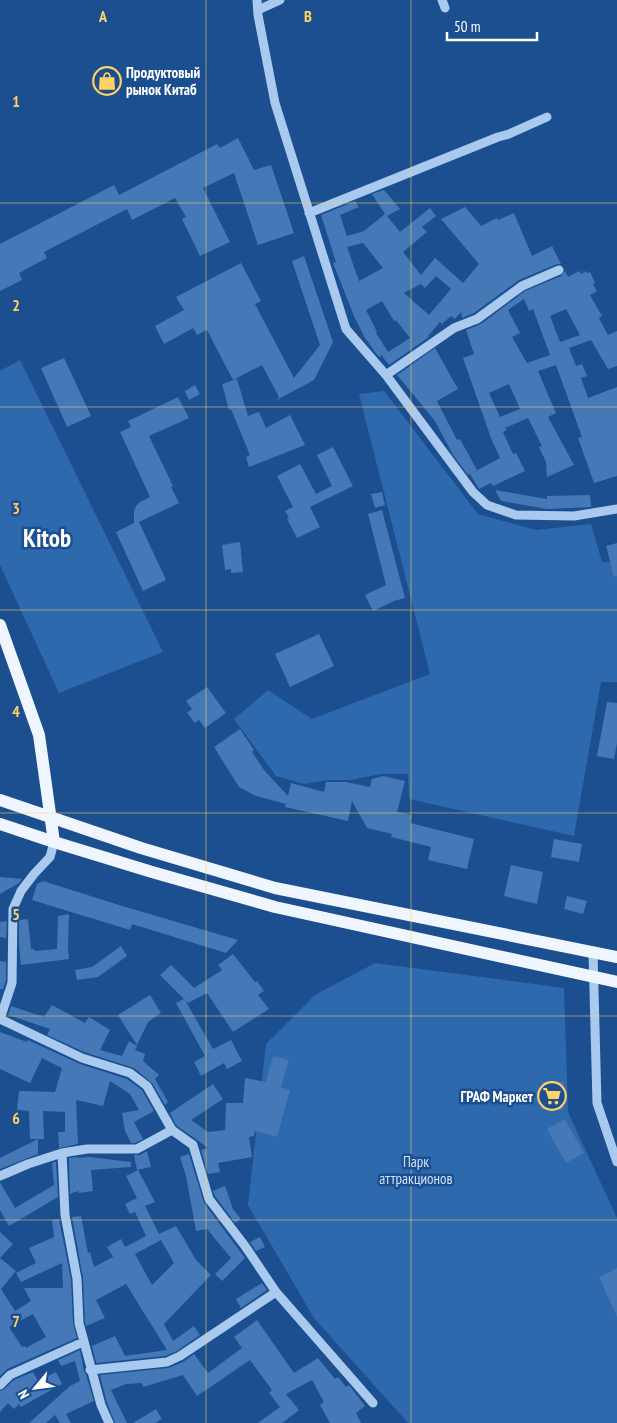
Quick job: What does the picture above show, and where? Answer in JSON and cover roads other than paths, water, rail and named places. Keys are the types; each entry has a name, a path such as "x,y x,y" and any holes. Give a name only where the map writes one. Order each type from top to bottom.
{"main road":[{"path":"0,625 39,735 54,842"},
{"path":"0,800 141,848 275,888 617,957"},
{"path":"0,824 54,842 276,907 617,982"}],"street":[{"path":"257,0 275,103 346,329 418,416 473,492 487,505 516,515 574,516 617,509"},
{"path":"258,10 280,0"},
{"path":"309,213 509,134 547,117"},
{"path":"386,375 454,328 477,320 522,286 559,270"},
{"path":"54,842 50,857 21,891 13,909 12,983 0,1019 82,1058 130,1073 147,1086 172,1130 193,1145 209,1199 245,1246 276,1292 373,1403"},
{"path":"593,952 597,1103 617,1162"},
{"path":"0,1176 28,1164 62,1153 87,1149 137,1149 172,1130"},
{"path":"62,1153 65,1215 78,1279 79,1323 90,1370 109,1423"},
{"path":"90,1370 167,1362 180,1356 222,1326 276,1292"},
{"path":"0,1385 10,1375 84,1342"}],"place":[{"name":"Продуктовый рынок Китаб","path":"107,81"},
{"name":"ГРАФ Маркет","path":"552,1096"}],"district":[{"name":"Kitob","path":"47,538"}],"park label":[{"name":"Парк аттракционов","path":"416,1170"}]}
